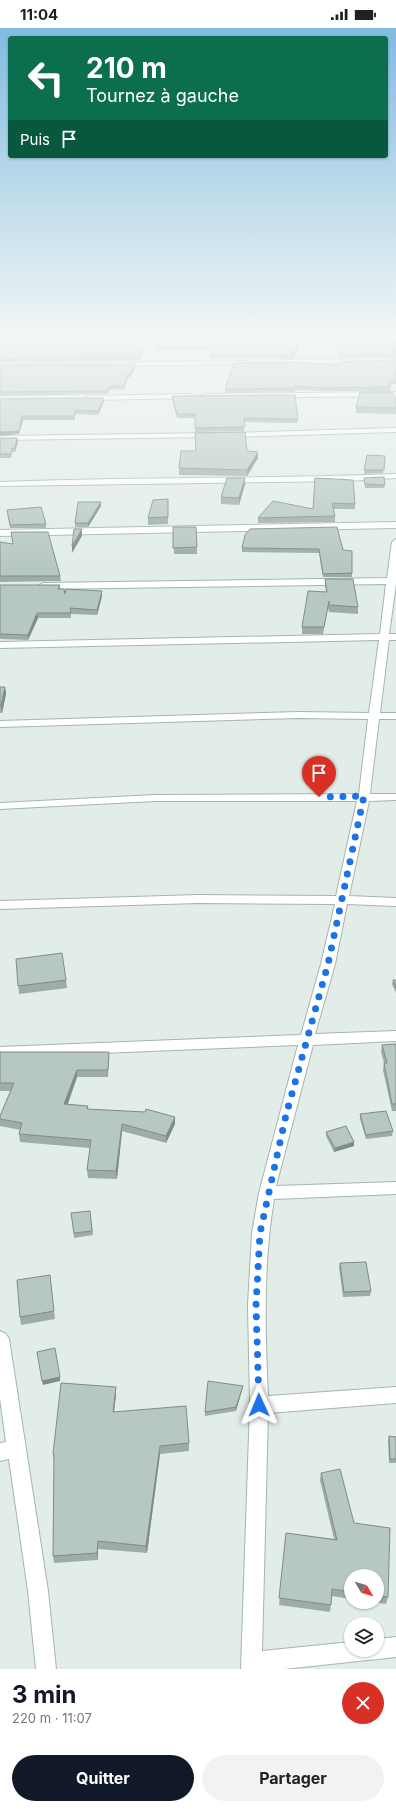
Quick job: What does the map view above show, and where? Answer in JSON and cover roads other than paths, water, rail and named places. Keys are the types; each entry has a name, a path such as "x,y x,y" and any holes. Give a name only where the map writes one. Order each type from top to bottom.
{"street":[{"path":"0,438 290,434 396,430"},
{"path":"0,484 309,479 396,476"},
{"path":"0,534 396,525"},
{"path":"344,1653 251,1665 259,1405 256,1305 260,1233 267,1193 306,1040 328,964 364,796 374,716 389,637 396,542"},
{"path":"37,586 394,581"},
{"path":"0,644 189,642 389,637"},
{"path":"0,724 299,715 396,716"},
{"path":"0,806 156,798 396,796"},
{"path":"0,905 259,898 341,899 396,902"},
{"path":"0,1052 396,1036"},
{"path":"267,1193 396,1188"},
{"path":"0,1339 8,1450 38,1591 46,1669"},
{"path":"259,1405 396,1395"},
{"path":"384,1648 396,1647"}]}
